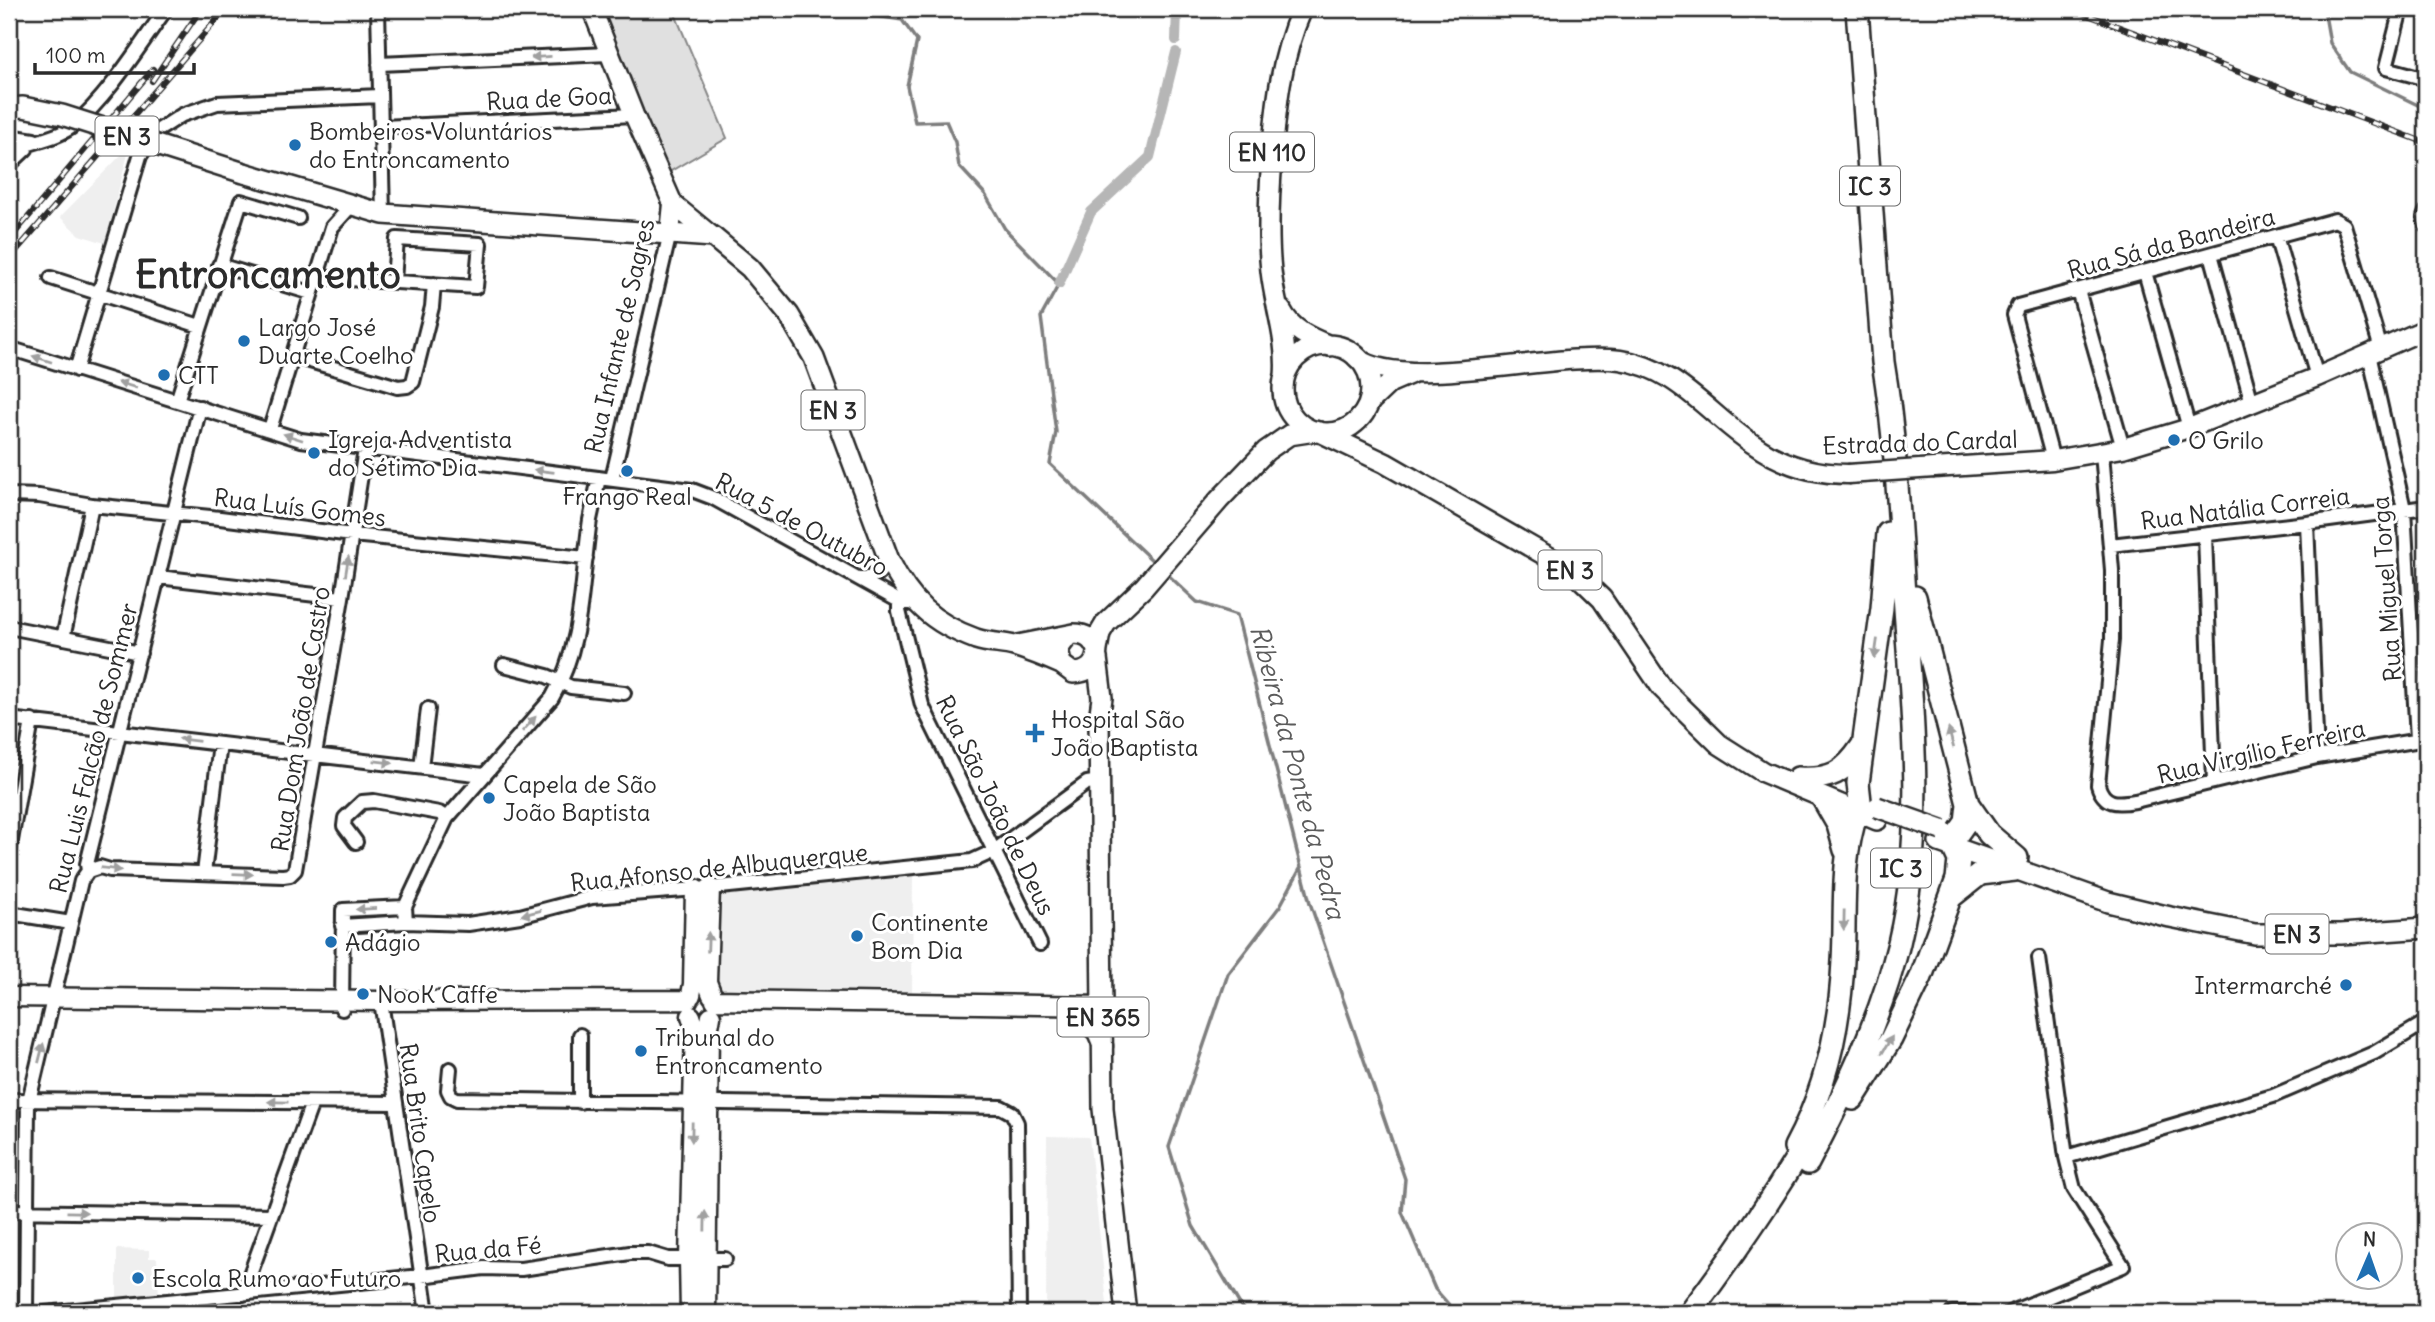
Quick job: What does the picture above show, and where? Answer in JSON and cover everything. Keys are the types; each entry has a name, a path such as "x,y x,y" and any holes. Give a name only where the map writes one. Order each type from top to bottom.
{"highway":[{"name":"IC 3","path":"1690,1313 1746,1239 1758,1215 1829,1102 1860,1034 1881,972 1899,887 1904,830 1905,761 1895,599 1889,399 1883,362 1857,9"},
{"name":"IC 3","path":"1746,1239 1768,1220 1808,1163 1851,1078 1875,1020 1899,943 1908,896 1914,821 1914,750 1894,538"},
{"path":"1846,852 1868,810 1858,783 1894,538"},
{"path":"1894,538 1968,804 1989,834 2016,864 1980,874 1951,897"},
{"path":"1798,778 1819,778 1837,773 1851,762 1863,744"},
{"path":"1782,1178 1819,1097 1833,1045 1843,961 1846,852 1838,825 1823,799"},
{"path":"1808,1163 1864,1082 1902,1020 1921,978 1951,897 1959,864 1948,839 1966,822 1968,804"}],"main road":[{"name":"EN 110","path":"1276,300 1268,220 1275,113 1284,58 1302,9"},
{"name":"EN 3","path":"9,108 23,107 62,115 383,214 713,237 758,278 789,315 814,358 889,560 908,603 947,626 979,639 1038,654 1067,668"},
{"path":"1276,300 1292,326 1315,340 1346,350 1357,358"},
{"path":"1276,300 1286,347 1286,376"},
{"path":"1286,376 1291,365 1302,354 1314,348 1330,346"},
{"name":"EN 3","path":"1357,358 1370,379 1371,391 1363,424 1366,439 1373,453 1385,463"},
{"name":"EN 3","path":"1266,451 1279,426 1286,376"},
{"name":"EN 3","path":"1284,396 1288,408 1304,426 1385,463 1555,560 1583,579 1602,599 1662,688 1719,744 1745,762 1823,799 1868,810"},
{"name":"EN 3","path":"1097,654 1100,633 1106,623 1266,451 1290,435 1343,430 1355,423 1366,408"},
{"name":"EN 3","path":"1012,646 1071,635 1142,584"},
{"path":"1071,635 1089,637 1097,654 1088,670 1067,668 1058,649 1071,635"},
{"name":"EN 365","path":"1097,654 1102,698 1099,720 1104,1109 1126,1313"},
{"name":"EN 365","path":"1067,668 1088,690 1099,720"},
{"name":"EN 3","path":"1707,733 1868,810 2016,864 2110,892 2169,917 2255,934 2341,934 2426,928"}],"street":[{"path":"9,152 55,135 73,125 101,96 166,9"},
{"path":"379,9 383,214"},
{"name":"Rua Infante de Sagres","path":"562,681 582,606 590,521 605,478 670,233 673,204 592,9"},
{"path":"2401,9 2386,68 2426,79"},
{"path":"379,64 609,54"},
{"path":"76,370 140,156 156,131 182,115 217,103 380,96"},
{"name":"Rua de Goa","path":"382,127 634,114"},
{"path":"9,136 37,140"},
{"path":"9,165 37,140"},
{"path":"270,429 332,227 328,199"},
{"path":"177,401 241,201 298,218"},
{"path":"673,204 713,237"},
{"path":"332,227 351,206"},
{"path":"2426,212 2426,226"},
{"name":"Rua Sá da Bandeira","path":"2053,460 2014,315 2018,306 2335,220 2344,225 2375,352"},
{"path":"2276,236 2317,377"},
{"path":"317,277 477,287 480,244 397,239 394,281"},
{"path":"2211,254 2252,403"},
{"path":"219,265 311,293"},
{"path":"2144,272 2189,428"},
{"path":"51,278 200,326"},
{"path":"293,356 398,387 407,386 413,382 432,307 434,284"},
{"path":"2078,290 2123,448"},
{"name":"Estrada do Cardal","path":"1424,372 1579,359 1636,362 1658,371 1686,388 1745,438 1774,457 1811,471 1848,474 2053,460 2123,448 2189,428 2317,377 2426,329"},
{"name":"Rua 5 de Outubro","path":"9,348 301,440 692,490 713,498 908,603"},
{"name":"Rua Miguel Torga","path":"2375,352 2404,509 2421,739"},
{"path":"1357,358 1388,370 1424,372"},
{"path":"1366,408 1390,383 1406,375 1424,372"},
{"name":"Rua Luis Falcão de Sommer","path":"26,1313 30,1100 81,881 88,871 87,864 200,407"},
{"name":"Rua Dom João de Castro","path":"88,871 100,867 283,876 293,873 297,867 365,449"},
{"path":"2102,453 2110,545"},
{"name":"Rua Luís Gomes","path":"9,495 40,496 93,505 352,535 586,558"},
{"path":"62,638 93,505"},
{"name":"Rua Natália Correia","path":"2110,545 2426,507"},
{"path":"2307,523 2317,757"},
{"path":"2206,535 2214,782"},
{"name":"Rua Virgílio Ferreira","path":"2110,545 2112,640 2098,785 2106,800 2119,804 2135,801 2317,757 2421,739"},
{"path":"861,580 879,573 889,560"},
{"path":"158,576 342,598"},
{"name":"Rua São João de Deus","path":"908,603 899,611 922,705 1040,944"},
{"path":"9,627 140,653"},
{"path":"505,665 562,681 571,687 624,693"},
{"path":"406,922 405,907 447,818 552,698 562,681"},
{"path":"421,767 428,709"},
{"path":"9,719 484,775"},
{"path":"9,852 32,722"},
{"path":"204,873 220,744"},
{"name":"Rua Afonso de Albuquerque","path":"342,926 406,922 468,924 520,916 592,897 703,889 972,861 994,851 1087,783 1100,781"},
{"path":"356,842 344,826 345,818 362,803 374,801 439,813 447,818"},
{"path":"690,1313 697,1259 700,1103 695,1028 689,1005 703,889"},
{"path":"700,1103 713,1006 707,982 703,889"},
{"path":"342,1004 343,910 405,907"},
{"path":"9,913 71,923"},
{"path":"2009,1313 2123,1266 2074,1189 2066,1157 2039,958"},
{"path":"1079,1010 1101,983"},
{"path":"9,997 54,1001 381,1005 689,1005 704,991 713,1006"},
{"path":"9,1005 54,1001"},
{"path":"713,1006 820,1003 1103,1011"},
{"name":"Rua Brito Capelo","path":"381,1005 426,1313"},
{"path":"689,1005 703,1020 713,1006"},
{"path":"1079,1010 1097,1032 1103,1046"},
{"path":"2066,1157 2273,1096 2374,1053 2426,1022"},
{"path":"580,1035 580,1102"},
{"path":"450,1069 448,1090 451,1097 457,1099 1001,1107 1012,1113 1017,1123 1018,1313"},
{"path":"9,1100 395,1103"},
{"path":"243,1294 312,1103"},
{"path":"9,1211 271,1215"},
{"name":"Rua da Fé","path":"45,1313 484,1268 521,1269 630,1253 648,1253 668,1259 725,1259"},
{"path":"697,1259 706,1313"},
{"path":"1952,1313 1975,1313"}],"shaded area":[{"path":"625,9 673,9 727,138 664,175 599,19"},
{"path":"130,146 105,243 79,235 60,217"},
{"path":"913,876 912,996 716,991 719,893"},
{"path":"1047,1136 1089,1137 1108,1313 1046,1313"},
{"name":"Escola Rumo ao Futuro","path":"117,1249 149,1250 149,1258 157,1258 159,1297 117,1301"}],"waterway":[{"name":"Ribeira da Ponte da Pedra","path":"852,9 857,13 902,20 917,41 907,86 915,122 946,121 955,142 959,166 985,194 1005,229 1059,284 1041,317 1056,432 1050,464 1156,564"},
{"path":"1176,40 1177,9"},
{"path":"2324,9 2330,43 2350,72 2426,109"},
{"path":"1059,284 1091,212 1150,157 1176,52"},
{"name":"Ribeira da Ponte da Pedra","path":"1164,571 1197,602 1237,615 1310,903 1405,1179 1402,1212 1435,1289 1456,1313"},
{"path":"1245,1313 1193,1226 1169,1147 1228,974 1280,906 1300,869"}],"railway":[{"path":"152,81 201,9"},
{"path":"9,259 226,9"},
{"path":"2072,9 2426,143"},
{"path":"9,240 153,69"}],"place":[{"name":"Bombeiros Voluntários do Entroncamento","path":"295,145"},
{"name":"Largo José Duarte Coelho","path":"244,341"},
{"name":"CTT","path":"164,375"},
{"name":"O Grilo","path":"2174,440"},
{"name":"Igreja Adventista do Sétimo Dia","path":"314,453"},
{"name":"Frango Real","path":"627,471"},
{"name":"Hospital São João Baptista","path":"1035,733"},
{"name":"Capela de São João Baptista","path":"489,798"},
{"name":"Continente Bom Dia","path":"857,936"},
{"name":"Adágio","path":"331,942"},
{"name":"Intermarché","path":"2346,985"},
{"name":"NooK Caffe","path":"363,994"},
{"name":"Tribunal do Entroncamento","path":"641,1051"},
{"name":"Escola Rumo ao Futuro","path":"138,1278"}],"district":[{"name":"Entroncamento","path":"268,274"}]}
